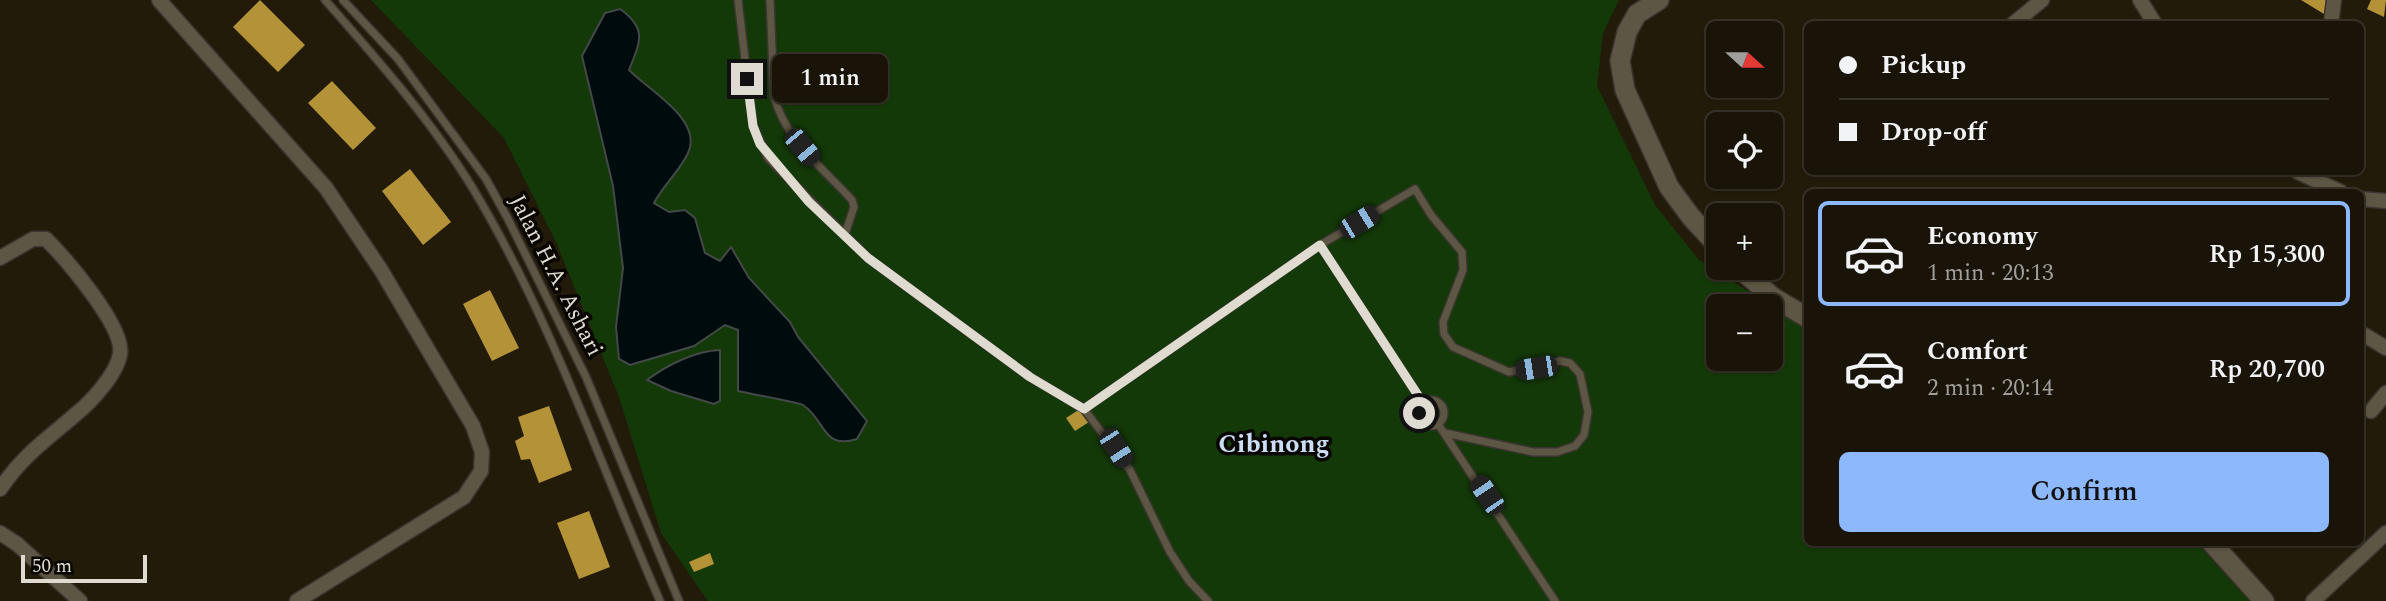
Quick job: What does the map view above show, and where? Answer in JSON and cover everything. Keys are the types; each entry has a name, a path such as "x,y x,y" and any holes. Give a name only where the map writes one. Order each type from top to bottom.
{"street":[{"path":"159,0 326,188 381,270 465,408 481,452 481,471 464,497 297,601"},
{"path":"1659,0 1637,14 1627,32 1620,61 1625,90 1670,187 1691,218 1706,234"},
{"path":"2017,21 2042,0"},
{"path":"2140,0 2153,21"},
{"path":"2331,21 2334,0"},
{"path":"2302,175 2321,189"},
{"path":"2364,200 2386,201"},
{"path":"0,258 33,239 46,239 81,277 119,339 120,354 114,368 86,405 25,455 0,489"},
{"path":"1753,280 1774,298 1804,316"},
{"path":"2364,335 2386,348"},
{"path":"2371,411 2386,393"},
{"path":"0,533 18,544 80,601"},
{"path":"2313,601 2386,533"},
{"path":"2215,546 2264,601"}],"lane":[{"name":"Jalan H.A. Ashari","path":"325,0 418,107 472,187 543,323 660,601"},
{"name":"Jalan H.A. Ashari","path":"343,0 398,59 486,179 557,316 679,601"},
{"path":"738,0 753,126 760,144 809,202 902,283 1030,377 1084,409 1130,470 1153,521 1171,552 1189,581 1208,601"},
{"path":"770,0 774,96 778,110 784,126 852,200 854,207 845,234"},
{"path":"386,69 398,59"},
{"path":"1084,409 1320,245 1415,189 1431,215 1462,252 1463,270 1443,322 1444,334 1453,347 1508,372 1560,361 1570,363 1580,374 1588,412 1584,435 1576,446 1557,452 1533,452 1446,433"},
{"path":"1320,245 1423,403"},
{"path":"543,323 557,316"},
{"path":"1431,400 1442,406 1443,418 1438,424 1432,426 1423,423 1419,413 1423,403 1431,400"},
{"path":"1438,424 1555,601"}],"green space":[{"path":"371,0 1619,0 1603,33 1597,86 1655,205 1699,260 1706,264 1706,280 1730,280 1752,294 1706,294 1706,371 1783,371 1783,313 1804,326 1804,546 2200,546 2249,601 708,601 661,533 619,397 556,242 504,138"}],"shaded area":[{"path":"620,9 635,23 639,36 629,70 681,117 691,141 685,160 654,203 669,212 685,210 695,218 705,253 720,261 731,247 749,278 790,322 798,337 867,421 857,439 846,441 831,437 803,405 738,391 738,330 725,325 694,346 630,365 619,359 616,327 623,268 613,186 582,56 605,13"},
{"path":"720,350 720,401 714,404 671,391 647,380 682,360"}],"building":[{"path":"260,0 305,45 278,72 233,27"},
{"path":"2301,0 2332,0 2324,14"},
{"path":"2371,0 2386,0 2384,17 2367,9"},
{"path":"332,81 376,128 353,150 308,103"},
{"path":"410,169 451,222 423,245 382,191"},
{"path":"490,290 519,348 492,361 463,304"},
{"path":"549,406 572,470 539,483 530,459 521,460 515,441 524,436 518,417"},
{"path":"1080,409 1089,422 1075,431 1066,418"},
{"path":"589,511 610,567 579,579 557,523"},
{"path":"710,553 714,564 694,572 689,562"}],"district":[{"name":"Cibinong","path":"1274,443"}],"route":[{"path":"747,79 753,126 760,144 768,158 809,202 868,258 1030,377 1084,409 1320,245 1423,403 1419,413"}]}
